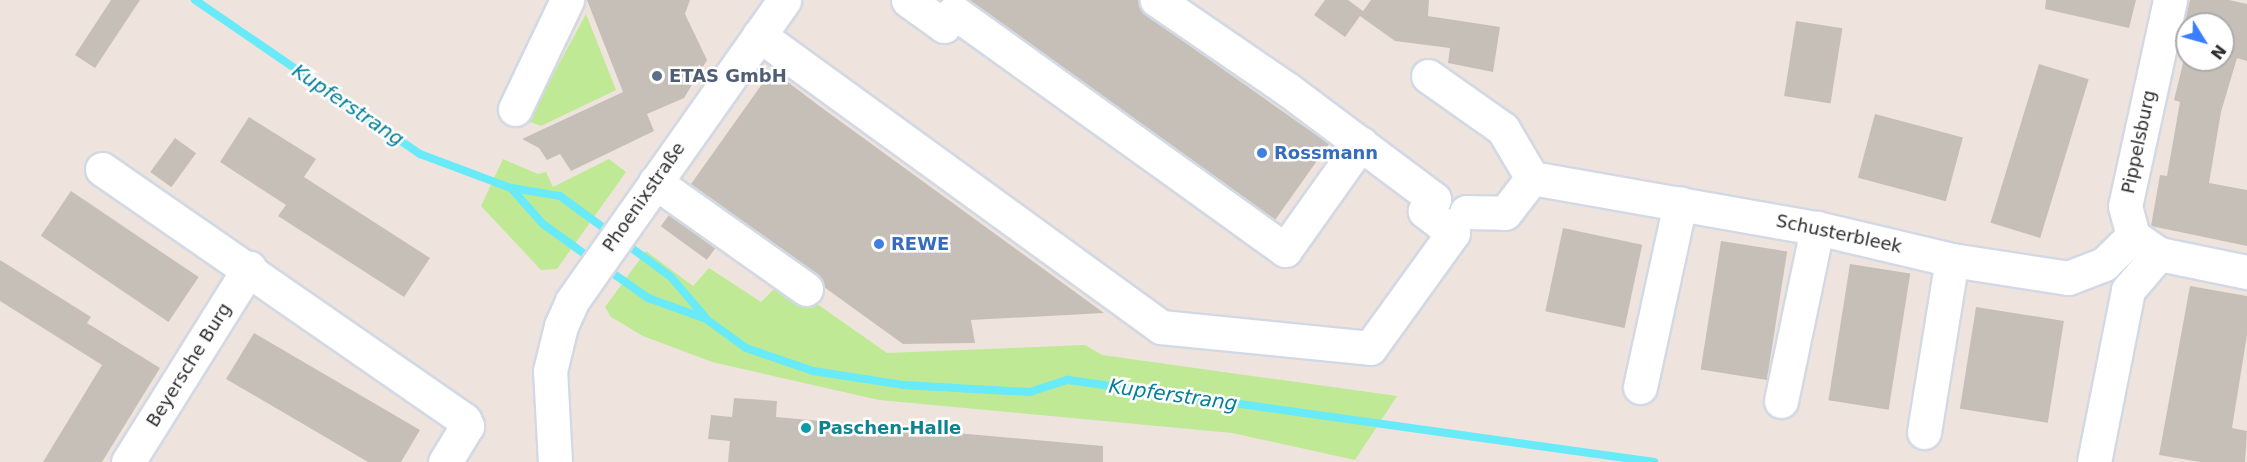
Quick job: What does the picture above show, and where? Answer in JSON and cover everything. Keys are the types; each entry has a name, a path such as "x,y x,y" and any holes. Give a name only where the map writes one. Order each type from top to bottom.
{"street":[{"path":"515,108 567,0"},
{"name":"Phoenixstraße","path":"555,462 549,412 550,371 561,326 585,281 784,0"},
{"path":"908,0 944,26 954,12 1285,250 1361,143"},
{"path":"759,35 1161,327 1370,348 1453,233 1425,211 1434,199 1361,143 1157,0"},
{"name":"Pippelsburg","path":"2133,236 2125,206 2170,0"},
{"path":"1428,76 1503,129 1532,178 1505,213 1466,212"},
{"path":"102,169 399,371 464,420 467,426 445,462"},
{"name":"Schusterbleek","path":"1532,178 1817,228 1952,260 2067,278 2104,264 2133,236"},
{"path":"655,182 806,289"},
{"path":"1640,387 1680,203"},
{"path":"1781,401 1817,228"},
{"path":"2133,236 2159,254 2247,272"},
{"path":"2094,462 2128,290 2159,254"},
{"path":"1924,432 1952,260"},
{"name":"Beyersche Burg","path":"128,462 249,268"}],"green space":[{"path":"586,14 616,90 541,126 528,121"},
{"path":"503,159 538,174 546,172 553,187 609,159 626,172 557,269 541,270 481,206"},
{"path":"646,251 693,286 709,268 761,302 783,280 887,353 1085,345 1102,355 1397,396 1355,460 1232,433 879,400 712,362 643,336 611,317 605,307"}],"building":[{"path":"111,0 140,0 95,68 75,55"},
{"name":"ETAS GmbH","path":"587,0 690,0 685,14 707,60 684,98 647,114 654,131 571,171 560,154 547,160 539,148 522,139 623,92"},
{"path":"969,0 1138,0 1146,15 1329,144 1275,220"},
{"path":"1325,0 1348,0 1363,11 1371,0 1429,0 1428,16 1500,27 1493,72 1448,63 1450,48 1395,41 1360,16 1345,37 1314,15"},
{"path":"2046,0 2136,0 2129,28 2045,9"},
{"path":"2190,0 2229,0 2247,4 2247,61 2237,58 2235,65 2235,12 2187,12"},
{"path":"1796,21 1842,28 1831,103 1784,96"},
{"path":"2039,64 2089,79 2040,238 1990,223"},
{"path":"772,70 1104,313 971,320 975,343 903,344 824,287 817,274 691,184"},
{"path":"2181,72 2233,72 2221,112 2209,183 2247,190 2247,246 2151,226 2160,175 2167,176 2180,102 2174,100"},
{"path":"1875,114 1963,138 1946,201 1858,178"},
{"path":"249,117 316,159 304,177 430,258 404,297 278,216 286,205 220,162"},
{"path":"175,138 196,153 171,187 150,172"},
{"path":"71,191 199,277 168,322 41,236"},
{"path":"669,215 715,249 707,260 661,226"},
{"path":"1563,228 1642,245 1625,328 1545,311"},
{"path":"1721,241 1787,251 1767,380 1701,369"},
{"path":"0,260 91,317 87,323 160,368 102,462 43,462 102,365 0,301"},
{"path":"1850,264 1910,274 1889,410 1828,400"},
{"path":"2190,286 2247,296 2247,335 2232,428 2247,431 2245,462 2200,462 2159,455"},
{"path":"1976,307 2064,321 2048,423 1960,409"},
{"path":"254,333 420,430 401,462 368,462 226,379"},
{"name":"Paschen-Halle","path":"734,398 777,401 776,417 1103,446 1103,462 728,462 730,441 708,439 711,415 732,417"}],"waterway":[{"name":"Kupferstrang","path":"195,0 420,154 511,188 543,224 593,260"},
{"name":"Kupferstrang","path":"512,188 560,196 612,234"},
{"name":"Kupferstrang","path":"622,241 671,277 705,317"},
{"name":"Kupferstrang","path":"604,267 648,298 706,319 746,348 813,371 903,385 1030,392 1068,380 1654,462"}],"place":[{"name":"ETAS GmbH","path":"657,76"},
{"name":"Rossmann","path":"1262,153"},
{"name":"REWE","path":"879,244"},
{"name":"Paschen-Halle","path":"806,428"}]}
